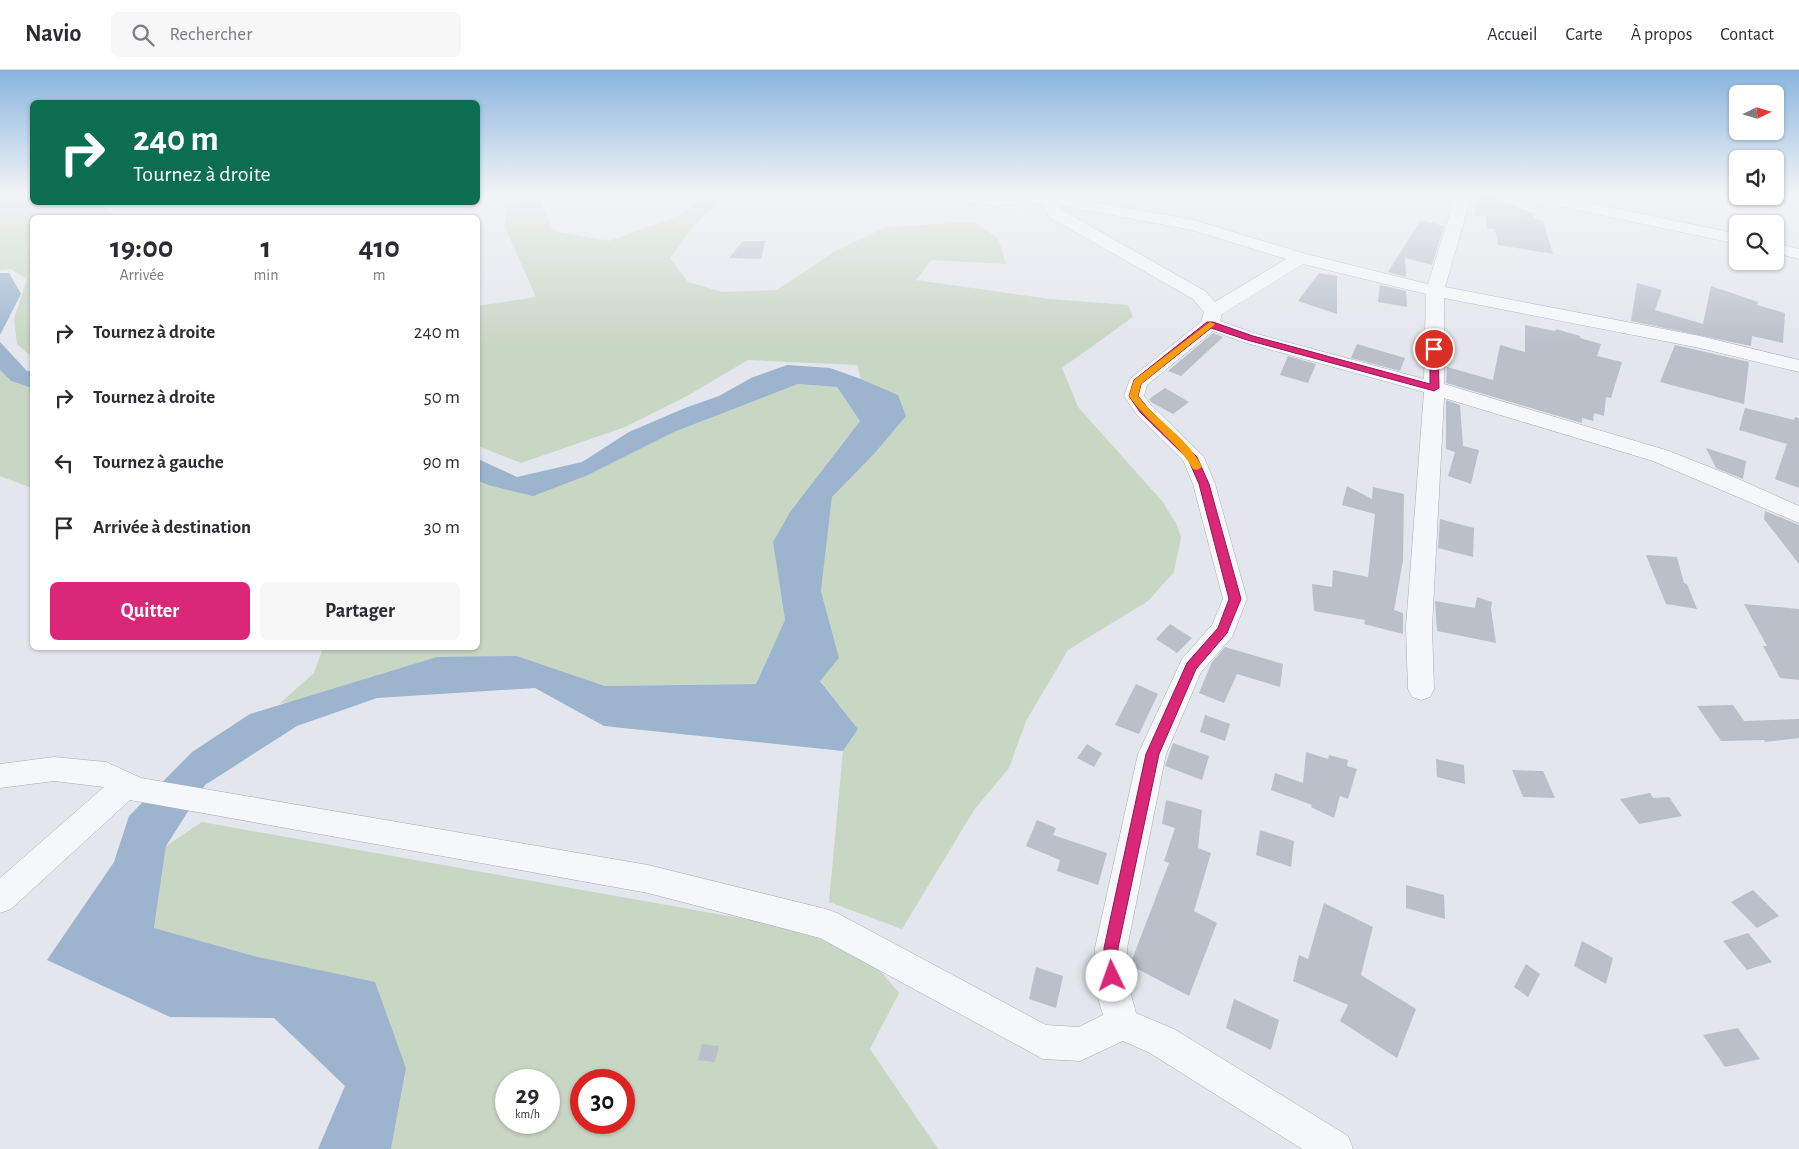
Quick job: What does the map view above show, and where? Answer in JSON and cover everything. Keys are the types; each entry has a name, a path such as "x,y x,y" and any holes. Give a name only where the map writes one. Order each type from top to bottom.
{"street":[{"path":"1110,244 1199,295 1212,317 1250,338 1434,388 1661,456 1719,479 1799,515"},
{"path":"1258,244 1300,258 1435,291 1700,342 1799,366"},
{"path":"1421,689 1419,627 1434,388 1435,291 1449,244"},
{"path":"1784,250 1799,254"},
{"path":"1122,1024 1113,990 1111,948 1152,754 1191,666 1223,630 1235,599 1204,484 1192,457 1144,410 1134,396 1137,382 1212,317 1300,258"},
{"path":"0,776 54,769 106,774 132,787 178,796 648,879 826,924 1043,1042 1080,1044 1122,1024 1162,1041 1335,1149"},
{"path":"0,898 132,787"}],"green space":[{"path":"0,244 30,244 30,355 17,344 14,319 27,279 11,269 0,270"},
{"path":"513,244 680,244 670,258 688,282 722,292 777,290 834,252 850,244 1000,244 1006,264 931,260 916,280 1050,299 1128,305 1133,317 1062,368 1078,407 1162,501 1176,523 1181,537 1174,572 1148,601 1068,650 1026,721 1009,768 974,810 902,929 829,902 843,751 858,729 820,680 839,658 821,591 832,497 874,454 898,395 861,379 857,365 748,360 687,396 625,427 521,463 480,447 480,306 536,297"},
{"path":"0,370 11,381 30,387 30,487 0,476"},
{"path":"798,384 837,387 860,421 790,512 773,542 785,620 756,684 605,686 517,656 279,704 314,673 322,650 480,650 480,482 488,485 588,475 674,432"},
{"path":"202,822 762,922 863,951 899,993 870,1049 938,1149 391,1149 406,1068 258,957 154,928 166,846"}],"water":[{"path":"0,273 9,273 21,294 0,335"},
{"path":"0,342 27,371 30,371 30,387 11,381 0,370"},
{"path":"787,365 830,368 898,395 906,416 874,454 832,497 821,591 839,658 820,681 858,729 843,751 604,726 535,688 377,698 297,726 205,785 166,846 154,928 258,957 375,982 406,1068 391,1149 318,1149 345,1086 274,1018 170,1017 47,960 114,862 129,816 192,752 250,714 437,657 517,656 605,686 756,684 785,620 773,542 790,512 860,421 837,387 798,384 674,432 588,475 533,496 480,482 480,460 517,477 582,462 629,432 719,396 751,378"}],"building":[{"path":"740,244 764,244 761,259 729,258"},
{"path":"1406,244 1438,244 1432,265 1405,258 1406,277 1388,272"},
{"path":"1550,244 1553,254 1498,245"},
{"path":"1319,273 1337,276 1337,314 1298,301"},
{"path":"1637,283 1662,290 1655,310 1703,324 1711,286 1758,302 1757,305 1785,313 1783,343 1752,336 1751,346 1631,321"},
{"path":"1380,285 1406,291 1407,307 1378,302"},
{"path":"1525,325 1555,331 1556,329 1601,344 1597,356 1622,362 1611,398 1606,397 1604,416 1594,413 1593,421 1582,418 1582,423 1446,383 1447,367 1493,380 1500,345 1525,352"},
{"path":"1213,333 1223,337 1181,376 1168,371"},
{"path":"1357,344 1405,358 1400,371 1351,358"},
{"path":"1675,345 1749,362 1744,404 1660,382"},
{"path":"1288,356 1316,364 1308,383 1280,375"},
{"path":"1165,388 1189,402 1173,414 1151,402 1149,399"},
{"path":"1446,400 1460,405 1463,446 1479,450 1471,484 1448,476 1455,452 1446,449"},
{"path":"1745,408 1794,420 1795,417 1799,418 1799,488 1775,479 1787,444 1739,430"},
{"path":"1706,448 1746,461 1743,479 1716,468"},
{"path":"1347,486 1372,499 1373,487 1404,494 1403,561 1394,610 1403,613 1403,634 1364,624 1365,620 1314,611 1312,584 1332,587 1333,570 1368,577 1375,514 1342,505"},
{"path":"1765,511 1799,525 1799,564 1764,519"},
{"path":"1440,519 1474,528 1473,557 1438,548"},
{"path":"1646,555 1677,557 1684,583 1687,584 1697,609 1666,604"},
{"path":"1477,597 1492,602 1491,609 1496,643 1437,631 1435,601 1475,608"},
{"path":"1744,604 1799,609 1799,680 1780,678 1763,646 1767,646"},
{"path":"1170,624 1192,638 1177,653 1156,639"},
{"path":"1225,647 1283,664 1280,687 1237,674 1224,703 1199,693 1212,662"},
{"path":"1136,684 1158,694 1139,734 1115,725"},
{"path":"1733,705 1744,721 1799,719 1799,738 1765,742 1764,740 1721,741 1697,706"},
{"path":"1205,715 1230,724 1225,741 1200,732"},
{"path":"1173,743 1209,756 1202,780 1165,766"},
{"path":"1087,744 1102,753 1094,767 1077,758"},
{"path":"1306,752 1328,759 1329,755 1348,760 1347,766 1357,769 1348,799 1340,796 1334,818 1311,807 1312,805 1271,790 1275,773 1303,783"},
{"path":"1436,759 1464,765 1465,784 1437,777"},
{"path":"1512,770 1543,771 1555,798 1523,797"},
{"path":"1650,793 1653,798 1669,797 1682,816 1639,824 1620,799"},
{"path":"1166,800 1202,810 1198,848 1211,853 1194,911 1217,923 1189,996 1130,965 1169,863 1164,861 1175,828 1162,824"},
{"path":"1037,820 1056,828 1053,835 1107,853 1098,885 1057,871 1060,860 1026,846"},
{"path":"1260,830 1294,841 1291,867 1256,855"},
{"path":"1406,885 1444,895 1445,919 1406,908"},
{"path":"1753,890 1779,916 1757,928 1731,902"},
{"path":"1324,903 1373,927 1361,975 1416,1009 1397,1058 1340,1021 1348,1005 1293,981 1299,955 1308,959"},
{"path":"1748,933 1772,962 1747,970 1723,941"},
{"path":"1582,941 1613,958 1606,984 1574,966"},
{"path":"1526,964 1540,974 1528,997 1514,987"},
{"path":"1036,967 1063,976 1056,1008 1029,999"},
{"path":"1234,999 1279,1020 1271,1050 1226,1028"},
{"path":"1738,1028 1760,1059 1725,1067 1703,1035"},
{"path":"702,1044 719,1046 715,1062 698,1060"}],"slow traffic":[{"path":"1197,467 1192,457 1144,410 1134,396 1137,382 1210,324"}],"route":[{"path":"1112,976 1111,948 1152,754 1191,666 1223,630 1235,599 1204,484 1192,457 1144,410 1134,396 1137,382 1210,324 1250,338 1434,388 1434,349"}]}
